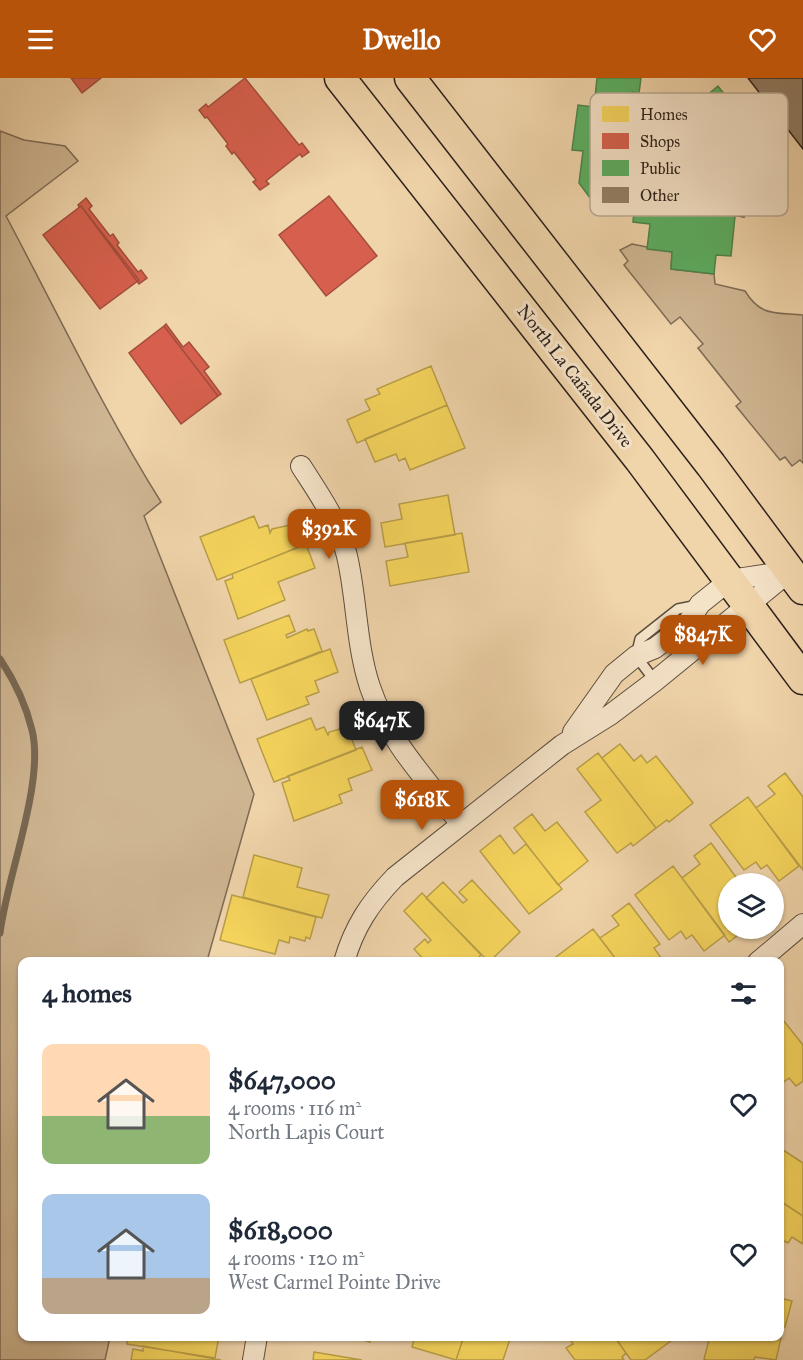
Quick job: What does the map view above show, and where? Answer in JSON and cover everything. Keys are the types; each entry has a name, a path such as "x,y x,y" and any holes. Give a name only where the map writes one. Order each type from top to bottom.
{"main road":[{"name":"North La Cañada Drive","path":"340,78 460,228 730,580 803,679"},
{"path":"410,78 796,575"}],"street":[{"path":"301,466 325,502 347,555 369,687 384,720 406,754 461,824"},
{"path":"562,746 585,717 610,678 636,656 655,648 687,624 700,604 730,580 796,575"},
{"path":"346,957 357,925 373,900 395,877 562,746 610,715 655,681 749,605 796,575"},
{"path":"764,957 803,924"},
{"path":"253,1360 256,1341"}],"lane":[{"path":"636,656 655,681"}],"shaded area":[{"path":"0,131 24,140 65,146 78,161 6,216 100,397 161,502 144,516 254,794 208,957 18,957 18,1341 109,1341 105,1360 0,1360"},
{"path":"632,244 672,252 671,269 714,274 715,284 745,291 757,305 770,312 803,315 803,463 800,460 792,466 785,457 780,460 736,406 741,402 698,348 703,344 680,317 671,324 624,265 628,261 620,250"}],"building: Homes":[{"path":"431,366 447,405 357,443 347,420 370,410 365,400 380,394 377,389"},
{"path":"447,405 465,448 410,470 405,458 399,461 396,454 375,462 365,439"},
{"path":"448,495 455,535 385,547 381,523 402,519 399,504"},
{"path":"254,516 259,528 268,525 270,533 272,529 290,525 299,547 217,580 200,537"},
{"path":"462,533 469,572 390,586 386,561 408,557 405,543"},
{"path":"306,544 315,568 278,582 285,600 238,619 225,581 233,578 232,574"},
{"path":"289,615 295,631 286,635 287,638 307,629 308,631 314,629 322,651 240,683 224,640"},
{"path":"330,649 338,672 315,681 319,692 306,697 309,704 267,720 251,679"},
{"path":"311,718 316,730 324,727 328,735 329,732 347,727 356,750 274,782 257,739"},
{"path":"620,744 634,761 641,755 647,763 656,756 693,803 669,822 667,820 656,828 602,758"},
{"path":"362,747 372,770 348,779 352,790 339,795 342,803 294,821 282,783 290,780 288,776"},
{"path":"598,753 656,828 633,846 631,843 617,853 585,812 601,800 577,769"},
{"path":"785,773 803,797 803,870 756,808 775,794 768,786"},
{"path":"748,797 799,866 784,877 784,873 773,873 767,865 761,869 756,862 744,870 710,825"},
{"path":"532,814 545,831 557,822 588,861 558,885 514,828"},
{"path":"500,835 514,854 526,844 562,889 529,914 480,851"},
{"path":"711,843 733,873 718,873 718,927 682,878 700,864 694,856"},
{"path":"254,855 302,868 297,887 329,895 322,918 243,897"},
{"path":"673,866 718,926 720,939 704,951 692,935 686,939 681,931 669,940 635,895"},
{"path":"472,880 520,932 494,957 484,957 426,898 443,882 463,903 467,900 459,892"},
{"path":"422,893 481,955 479,957 421,957 414,949 425,939 428,943 431,940 404,911"},
{"path":"232,895 316,917 310,939 306,937 305,941 290,937 289,943 279,940 275,954 220,940"},
{"path":"629,903 660,944 654,948 660,957 614,957 600,938 619,925 612,916"},
{"path":"593,929 614,957 556,957"},
{"path":"784,1021 803,1045 803,1081 796,1086 789,1078 784,1082"},
{"path":"784,1151 803,1163 803,1216 784,1204"},
{"path":"784,1204 803,1216 803,1244 792,1237 788,1243 784,1241"},
{"path":"784,1299 792,1301 784,1327"},
{"path":"127,1341 218,1341 215,1358 127,1344"},
{"path":"414,1341 462,1341 456,1360 412,1347"},
{"path":"462,1341 509,1341 503,1360 456,1360"},
{"path":"571,1341 618,1341 626,1353 622,1357 624,1360 575,1360 566,1348 573,1344"},
{"path":"618,1341 671,1341 645,1360 631,1360"},
{"path":"709,1341 780,1341 776,1360 755,1357 754,1360 704,1359"},
{"path":"143,1346 221,1360 131,1360 133,1349 143,1351"},
{"path":"314,1352 362,1360 313,1360"}],"building: Shops":[{"path":"71,78 101,78 82,93"},
{"path":"245,78 299,145 302,143 309,152 302,157 300,154 266,181 269,184 260,190 253,182 256,180 234,152 232,154 226,146 228,144 199,110 206,104 208,107"},
{"path":"329,196 377,256 326,296 279,235"},
{"path":"86,198 92,206 89,209 110,236 113,234 119,243 117,245 138,272 141,270 147,278 139,284 81,206 79,207 78,205"},
{"path":"81,206 139,280 100,309 43,235"},
{"path":"166,324 183,347 189,342 209,367 204,371 221,394 218,396 164,326"},
{"path":"164,326 218,396 181,424 129,353"}],"building: Public":[{"path":"597,78 641,78 639,93 595,93"},
{"path":"718,86 723,93 710,93"},
{"path":"578,105 590,106 590,198 579,183 583,151 572,150"},
{"path":"634,216 735,216 731,256 716,255 714,274 671,269 672,252 647,249 650,224 633,222"}],"building: Other":[{"path":"748,78 803,78 803,149 788,130 788,93 760,93"}],"waterway":[{"path":"0,659 15,684 26,711 35,751 24,830 0,933"}]}
